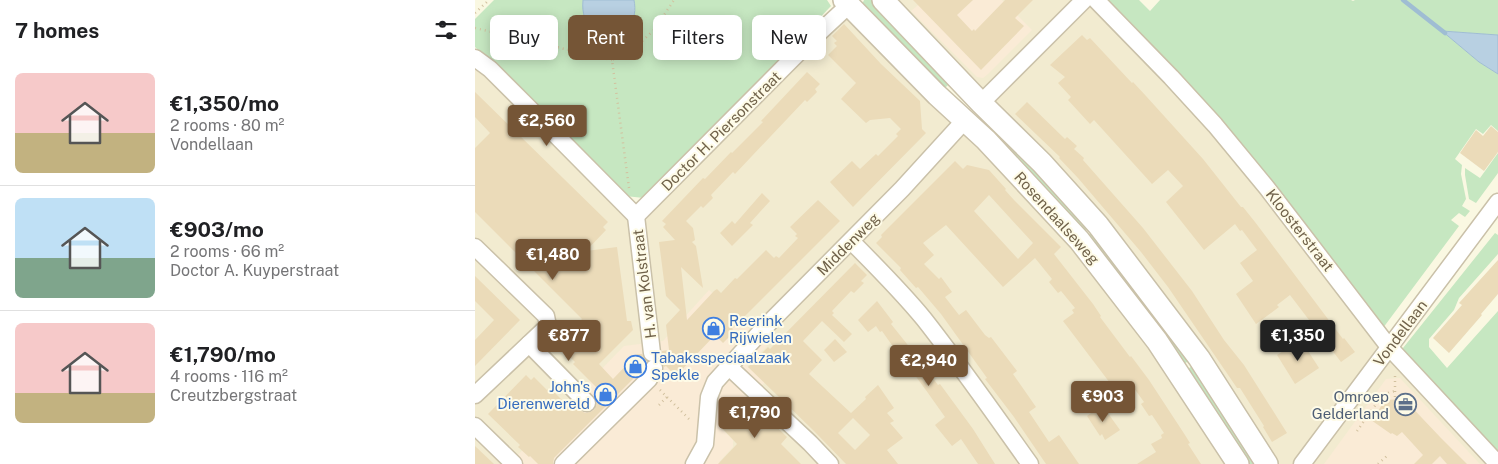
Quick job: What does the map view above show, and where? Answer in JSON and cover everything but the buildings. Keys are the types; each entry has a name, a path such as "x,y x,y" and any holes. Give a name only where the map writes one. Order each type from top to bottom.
{"street":[{"name":"Rosendaalseweg","path":"883,0 981,103 1042,163 1098,225 1199,358 1267,464"},
{"path":"965,120 1084,0"},
{"name":"Kloosterstraat","path":"1096,0 1171,77 1221,132 1267,188 1389,347 1498,464"},
{"name":"Rosendaalseweg","path":"849,2 939,98 965,120 1051,209 1108,276 1178,371 1238,464"},
{"name":"Doctor H. Piersonstraat","path":"636,216 849,2"},
{"path":"475,58 490,69 636,216"},
{"name":"Middenweg","path":"693,464 702,451 706,436 709,397 715,382 728,366 851,241 965,120"},
{"name":"Vondellaan","path":"1302,464 1498,202"},
{"name":"H. van Kolstraat","path":"636,216 652,367"},
{"path":"851,241 887,277 923,318 988,404 1030,464"},
{"path":"475,247 546,316 548,326 475,395"},
{"path":"529,344 587,403"},
{"path":"728,366 830,464"},
{"path":"563,464 652,367"},
{"path":"475,426 514,464"}],"path":[{"path":"475,12 489,0"},
{"path":"643,40 654,30 674,0"},
{"path":"475,28 568,50"},
{"path":"612,60 631,201 636,216"},
{"path":"1395,399 1394,377 1402,362"},
{"path":"652,367 667,397 706,436"},
{"path":"1357,431 1382,396 1395,391"},
{"path":"659,405 667,397"},
{"path":"1378,464 1388,455"}],"shaded area":[{"path":"889,0 1087,0 1210,129 1489,464 1272,464 1198,350"},
{"path":"924,0 1002,0 1032,30 988,74 983,78 977,77 911,11"},
{"path":"849,16 1074,242 1232,464 475,464 475,66 626,215 644,221 802,60 826,60 826,35 844,17"},
{"path":"709,290 767,346 747,366 765,382 720,427 733,440 733,447 719,462 721,464 509,464 624,346 663,341"},
{"path":"1400,378 1480,464 1324,464 1386,379"}],"green space":[{"path":"494,0 583,0 584,15 568,15 568,60 643,60 643,15 630,15 635,11 634,0 827,0 831,6 822,15 752,15 752,60 779,60 659,186 644,198 625,196 475,47 475,19"},
{"path":"864,0 876,0 953,80 941,92 861,7"},
{"path":"1105,0 1139,0 1150,11 1160,0 1498,0 1498,35 1442,31 1479,62 1498,74 1498,131 1491,125 1483,134 1476,129 1455,159 1462,165 1461,174 1466,199 1462,206 1470,211 1465,217 1459,213 1451,220 1459,226 1383,328"},
{"path":"994,123 1091,226 1082,233 985,132"},
{"path":"1498,153 1498,173 1476,203 1469,199 1465,168 1480,178"},
{"path":"1095,230 1192,359 1182,365 1085,238"},
{"path":"1495,233 1498,235 1498,254 1459,298 1454,310 1429,339 1429,347 1447,368 1498,311 1498,456 1404,355 1403,348"},
{"path":"1195,364 1261,464 1244,464 1185,371"}],"water":[{"path":"583,0 634,0 634,15 584,15"},
{"path":"1442,31 1498,35 1498,74 1479,62"}],"waterway":[{"path":"1403,0 1445,33"}],"place":[{"name":"Reerink Rijwielen","path":"713,329"},
{"name":"Tabaksspeciaalzaak Spekle","path":"635,366"},
{"name":"John's Dierenwereld","path":"606,395"},
{"name":"Omroep Gelderland","path":"1405,405"}]}
